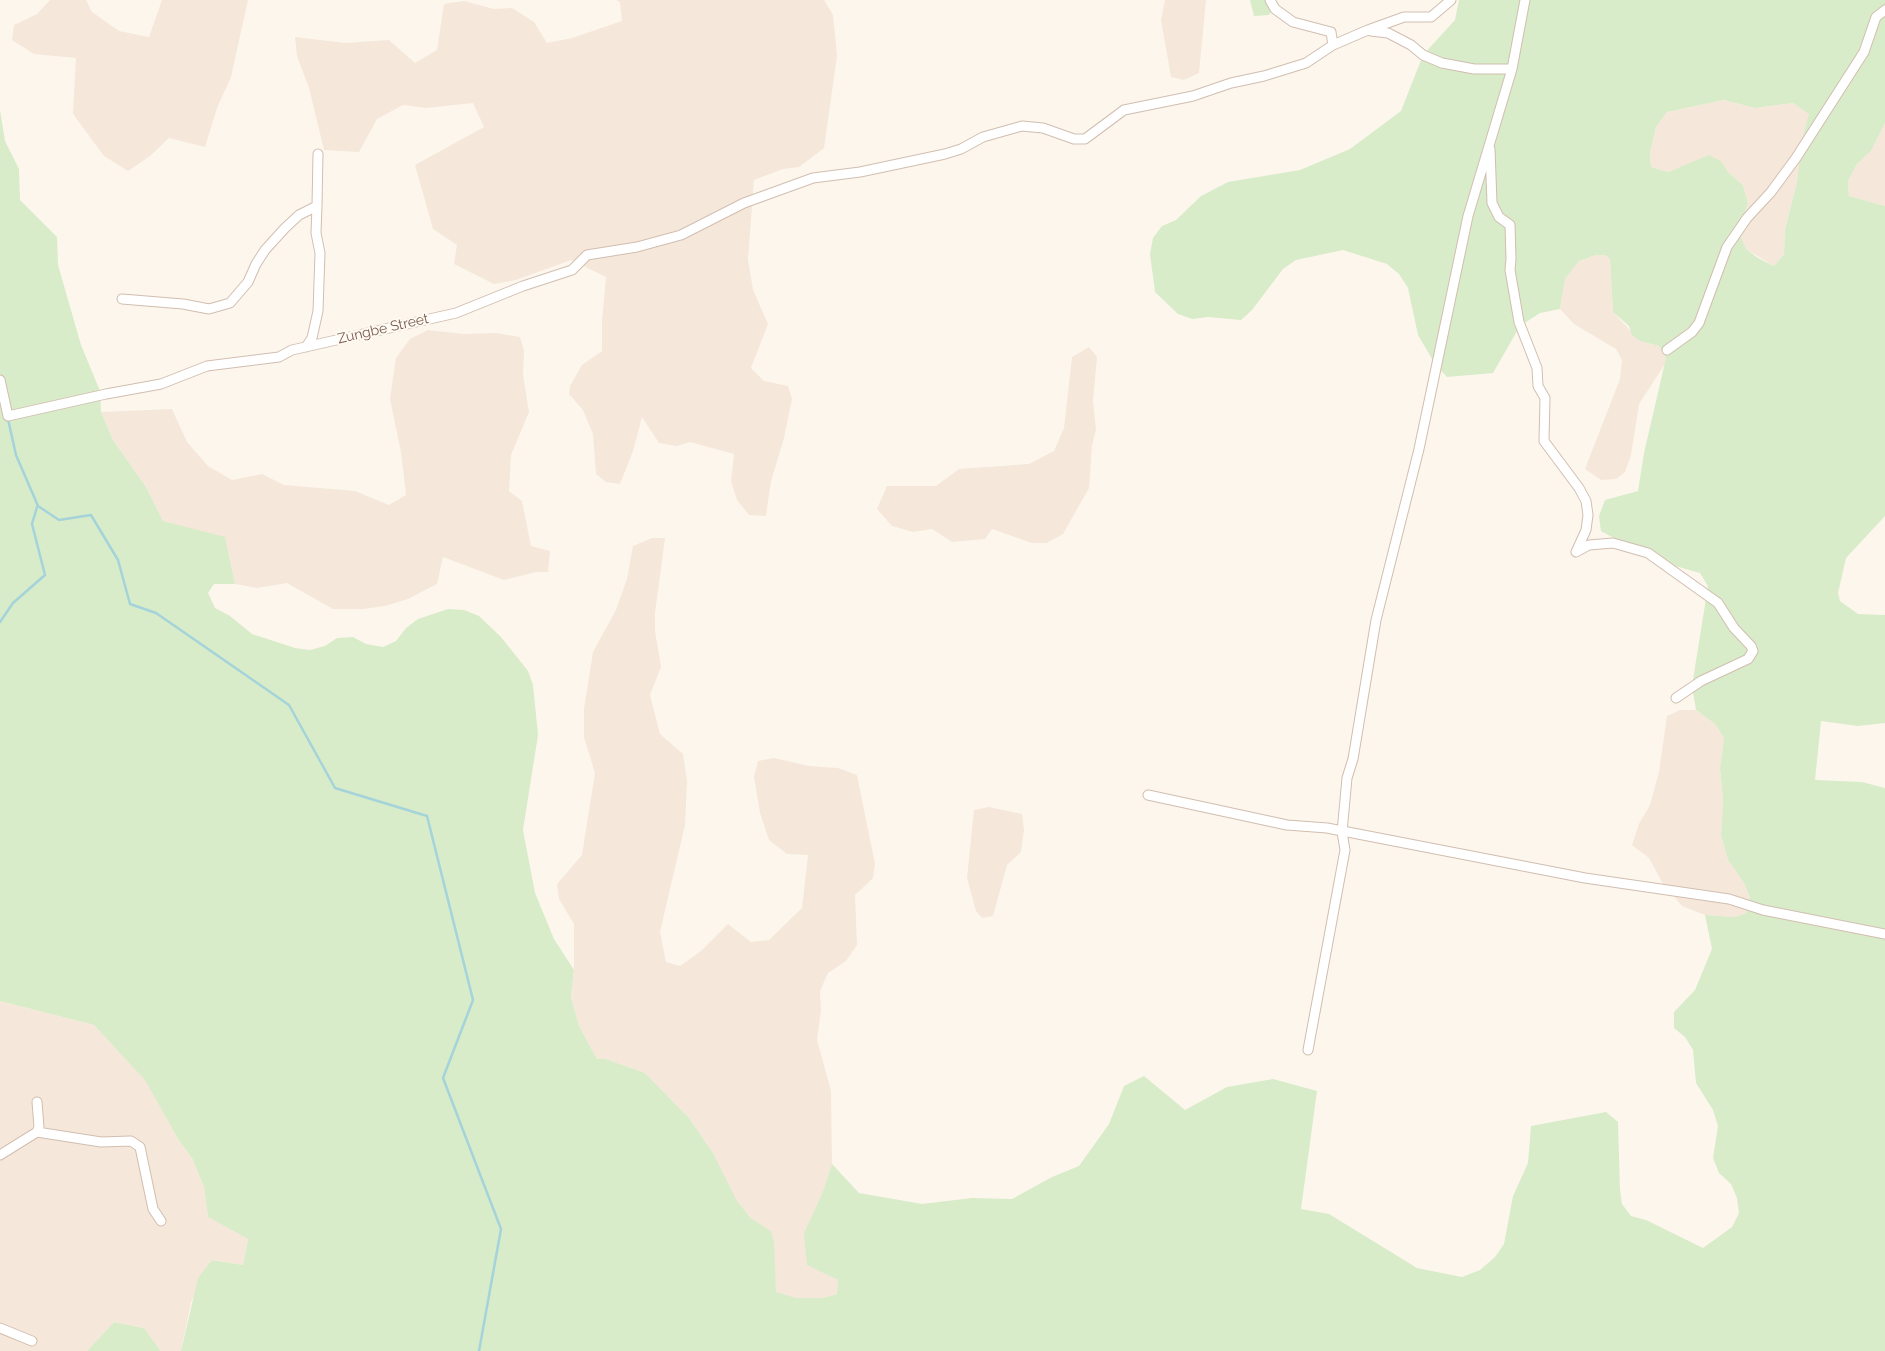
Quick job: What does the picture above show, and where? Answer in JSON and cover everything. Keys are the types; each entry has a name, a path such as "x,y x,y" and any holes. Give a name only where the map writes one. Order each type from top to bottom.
{"street":[{"path":"1270,0 1274,9 1293,22 1331,32 1333,45"},
{"name":"Zungbe Street","path":"0,380 8,416 161,384 207,366 279,357 292,350 456,312 572,270 587,255 637,247 681,234 744,203 813,178 860,172 945,154 960,149 983,137 1022,126 1043,128 1074,139 1085,139 1098,132 1124,110 1193,96 1231,83 1273,74 1306,63 1333,45 1368,30 1404,17 1431,17 1451,0"},
{"path":"1308,1050 1345,850 1342,832 1347,778 1353,759 1376,620 1419,449 1468,216 1512,69 1525,0"},
{"path":"1667,350 1692,332 1699,323 1727,247 1747,218 1771,192 1796,158 1864,52 1876,17 1885,10"},
{"path":"1368,30 1388,33 1411,45 1423,55 1442,63 1474,68 1512,69"},
{"path":"1489,144 1492,203 1499,217 1510,225 1510,270 1519,322 1537,368 1538,386 1545,398 1544,441 1579,488 1586,501 1588,515 1586,530 1576,552 1589,545 1604,542 1648,553 1718,603 1734,628 1751,646 1753,651 1748,658 1701,681 1676,698"},
{"path":"306,347 312,338 318,311 320,253 316,233 318,154"},
{"path":"122,299 183,304 209,309 230,303 248,282 265,250 299,215 317,206"},
{"path":"1148,795 1287,824 1327,828 1585,878 1730,899 1763,910 1885,934"},
{"path":"0,1155 37,1132 39,1127 37,1102"},
{"path":"37,1132 101,1142 132,1141 140,1147 153,1209 161,1221"},
{"path":"0,1328 32,1341"}],"shaded area":[{"path":"50,0 86,0 92,12 119,31 149,37 162,0 248,0 231,77 217,108 205,147 169,138 150,156 128,171 104,156 73,114 76,58 34,54 12,40 14,25 37,14"},
{"path":"616,0 824,0 833,15 837,56 824,148 799,167 783,169 754,180 748,259 753,290 768,324 751,368 764,381 788,386 792,399 784,438 771,481 766,516 749,515 737,500 731,481 734,454 690,442 677,446 659,443 642,417 633,451 620,484 606,482 596,474 593,434 583,410 569,394 570,386 582,365 602,351 602,321 606,277 571,260 516,280 494,284 454,264 457,245 433,229 415,165 484,127 473,103 426,108 403,105 377,119 359,152 324,150 309,88 297,56 295,37 345,43 389,40 415,63 437,50 444,4 464,1 494,9 512,8 534,22 547,43 572,38 622,21 620,2"},
{"path":"1165,0 1206,0 1199,73 1184,80 1171,77 1161,20"},
{"path":"1724,100 1755,108 1793,103 1810,114 1802,139 1797,182 1785,228 1784,254 1774,266 1746,249 1739,232 1748,203 1743,185 1729,173 1721,161 1709,156 1668,172 1651,167 1650,153 1656,127 1667,112"},
{"path":"1885,123 1885,206 1849,196 1848,181 1857,164 1871,151"},
{"path":"1596,255 1605,255 1610,259 1613,312 1640,341 1659,346 1666,358 1665,364 1639,404 1631,455 1625,472 1616,479 1601,480 1585,469 1620,379 1622,360 1616,349 1574,324 1560,309 1565,279 1579,261"},
{"path":"428,330 464,334 496,333 520,337 524,351 523,375 529,412 511,455 509,491 522,501 531,546 550,551 548,572 536,572 504,580 443,557 437,584 408,599 385,606 363,609 333,609 287,583 257,588 235,584 225,538 163,521 146,487 113,440 101,412 172,409 187,442 208,466 232,480 262,474 284,485 355,491 389,505 406,495 401,452 390,399 396,358 410,339"},
{"path":"1089,347 1097,357 1093,401 1096,430 1092,445 1089,488 1063,534 1047,543 1032,543 992,529 985,539 952,542 932,529 913,532 892,526 877,509 887,486 936,486 959,469 1029,464 1054,451 1064,428 1072,357"},
{"path":"652,538 665,538 655,613 655,631 661,667 650,695 660,734 683,754 687,781 685,825 660,932 666,962 680,966 701,951 728,924 751,942 769,940 802,908 808,855 787,854 769,840 760,813 754,777 758,761 774,758 809,766 838,768 857,775 875,864 873,878 855,895 857,945 846,961 828,973 820,991 821,1010 817,1040 831,1091 832,1164 822,1194 825,1273 838,1280 837,1294 823,1298 797,1298 776,1292 771,1231 751,1218 737,1201 713,1153 689,1118 645,1073 606,1059 597,1059 579,1026 571,997 574,970 574,924 559,899 557,884 582,855 595,773 584,737 584,709 593,652 616,610 627,579 633,546"},
{"path":"1680,710 1696,710 1715,724 1724,738 1720,768 1723,801 1721,835 1728,860 1744,883 1750,897 1746,913 1735,917 1705,915 1682,906 1663,884 1649,858 1632,845 1639,824 1650,805 1659,772 1667,716"},
{"path":"989,807 1022,814 1024,830 1021,852 1007,865 993,916 982,918 976,911 967,878 974,810"},
{"path":"0,1001 94,1025 145,1079 178,1139 192,1158 204,1187 208,1217 248,1239 243,1265 212,1260 191,1302 181,1351 161,1351 144,1328 114,1322 87,1351 0,1351"}],"green space":[{"path":"1250,0 1275,0 1269,15 1254,16"},
{"path":"1459,0 1885,0 1885,123 1871,151 1857,164 1848,181 1849,196 1885,206 1885,516 1846,558 1838,593 1840,601 1858,614 1885,615 1885,723 1858,726 1821,721 1815,780 1862,782 1885,788 1885,1351 181,1351 198,1278 212,1260 243,1265 248,1239 208,1217 204,1187 192,1158 178,1139 145,1080 94,1025 0,1001 0,110 5,141 19,169 20,200 57,237 58,265 81,345 100,391 101,412 113,440 146,487 163,521 225,537 235,584 214,584 208,593 215,608 230,616 252,634 295,648 310,650 325,646 337,638 353,637 366,644 383,647 396,641 406,628 418,619 448,609 464,610 479,616 501,637 528,671 533,685 538,735 523,830 535,893 554,939 574,970 571,997 579,1026 597,1059 606,1059 645,1073 689,1118 713,1153 737,1201 751,1218 771,1231 774,1242 776,1292 797,1298 823,1298 837,1294 838,1280 807,1265 804,1233 822,1194 832,1164 859,1193 922,1204 972,1198 1012,1199 1052,1177 1079,1166 1109,1124 1124,1086 1144,1076 1185,1110 1227,1087 1273,1079 1317,1091 1301,1209 1329,1214 1417,1268 1462,1277 1480,1270 1495,1257 1504,1244 1513,1196 1528,1163 1531,1126 1606,1112 1618,1122 1620,1190 1622,1204 1631,1216 1646,1220 1703,1248 1732,1227 1739,1213 1737,1198 1731,1184 1719,1173 1713,1158 1718,1126 1713,1110 1696,1083 1693,1050 1685,1037 1674,1028 1674,1012 1695,990 1712,949 1705,915 1735,917 1746,913 1750,897 1744,883 1728,860 1721,835 1723,801 1720,768 1724,738 1715,724 1696,710 1692,686 1708,586 1700,573 1654,560 1601,531 1599,516 1605,500 1638,491 1644,453 1666,358 1659,346 1640,341 1632,335 1629,326 1613,312 1610,259 1605,255 1596,255 1579,261 1565,279 1560,309 1540,313 1520,326 1493,373 1447,377 1435,364 1418,335 1408,288 1399,274 1387,264 1343,250 1296,260 1283,269 1252,310 1241,320 1208,317 1192,319 1178,314 1155,292 1150,254 1153,238 1162,226 1176,220 1201,196 1228,182 1300,170 1350,149 1401,111 1423,55 1455,20","holes":["1724,100 1755,108 1793,103 1809,114 1802,139 1797,182 1785,229 1784,254 1774,266 1746,249 1739,232 1748,203 1743,185 1729,173 1721,161 1709,155 1668,172 1651,167 1650,153 1656,127 1667,112"]},
{"path":"114,1322 144,1328 161,1351 87,1351"}],"waterway":[{"path":"8,419 16,455 38,506 59,520 91,515 118,560 130,604 156,613 289,705 335,788 427,816 473,1000 443,1078 501,1229 479,1351"},
{"path":"0,622 13,603 45,575 32,524 37,507"}]}
